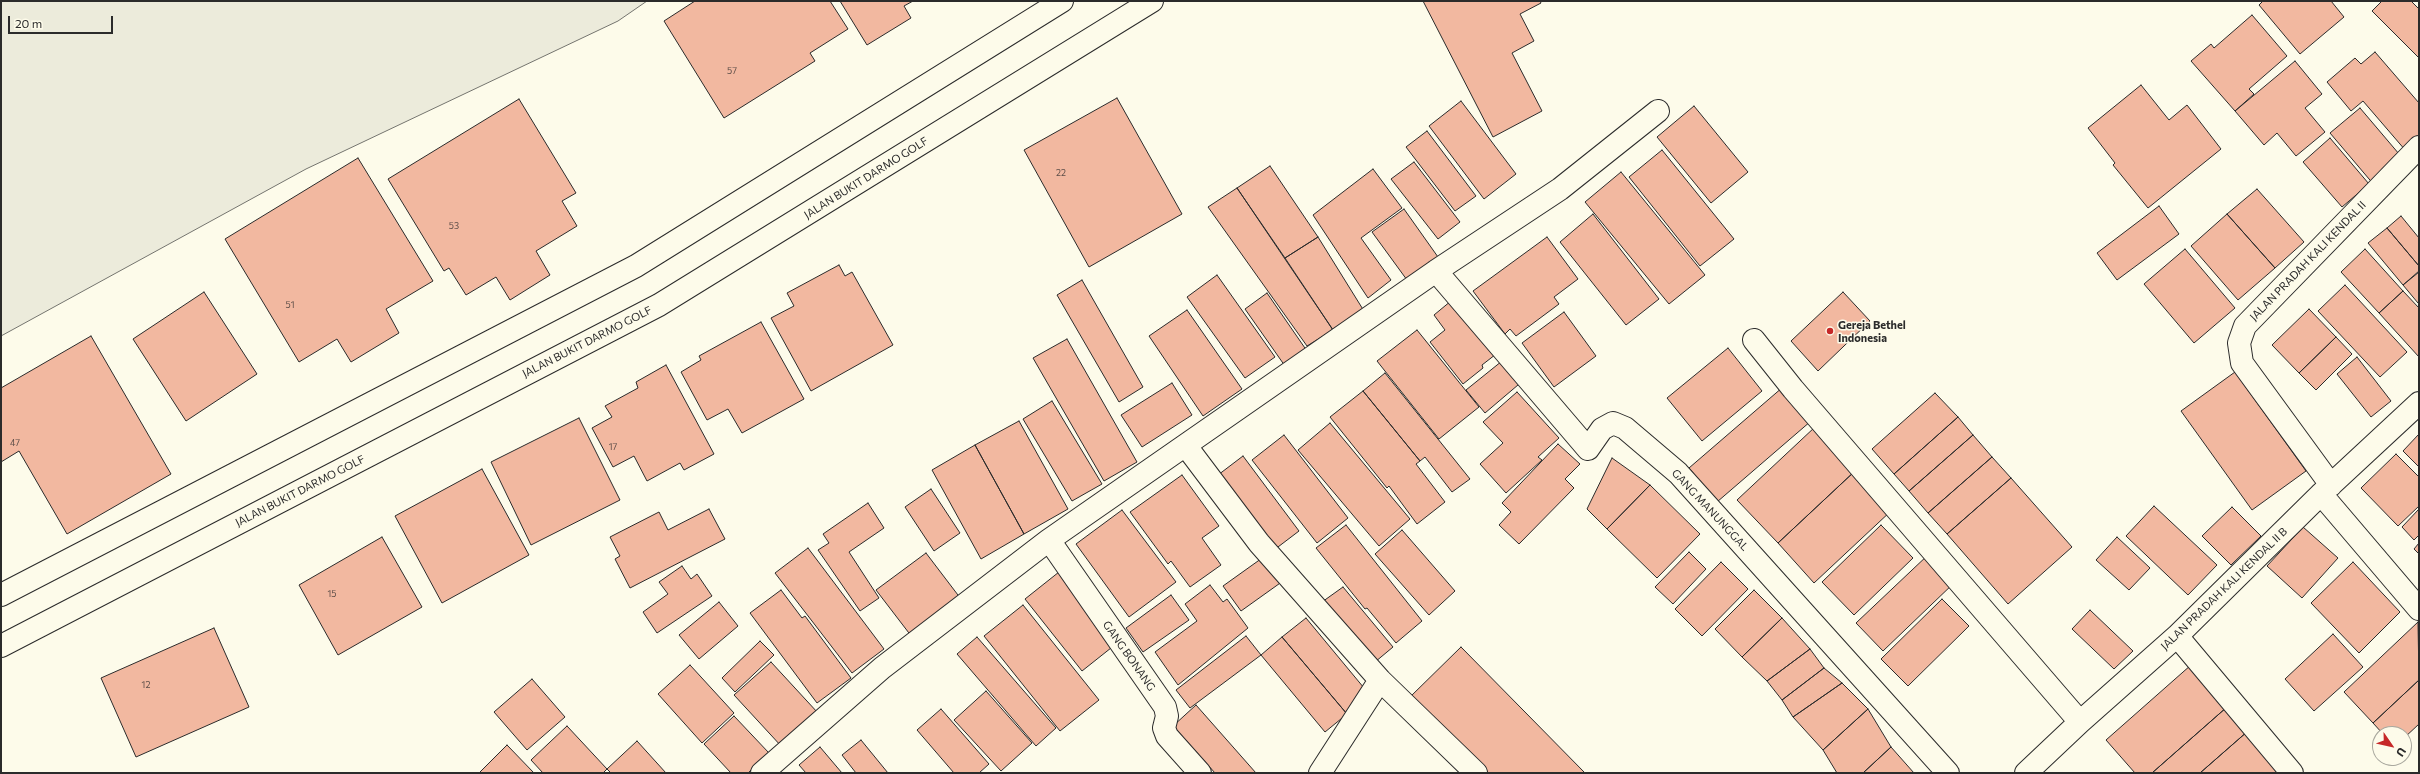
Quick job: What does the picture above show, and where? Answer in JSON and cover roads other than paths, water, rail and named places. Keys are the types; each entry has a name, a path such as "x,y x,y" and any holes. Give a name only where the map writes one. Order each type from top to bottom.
{"street":[{"path":"1,595 636,266 1062,1"},
{"name":"JALAN BUKIT DARMO GOLF","path":"1,646 659,305 1152,1"},
{"path":"770,770 882,668 1049,540 1436,271 1560,189 1658,111"},
{"name":"JALAN PRADAH KALI KENDAL II","path":"2419,147 2245,326 2239,343 2242,363 2326,490 2419,609"},
{"name":"GANG MANUNGGAL","path":"1436,271 1588,449 1602,429 1613,423 1625,428 1678,473 1948,773"},
{"path":"1754,340 1793,388 2080,722"},
{"name":"JALAN PRADAH KALI KENDAL II B","path":"2026,773 2080,722 2177,636 2326,490 2419,403"},
{"path":"1186,446 1259,543 1380,680 1476,773"},
{"name":"GANG BONANG","path":"1049,540 1165,708 1167,716 1164,728 1167,736 1200,773"},
{"path":"2177,636 2292,773"},
{"path":"1320,773 1380,680"}],"place":[{"name":"Gereja Bethel Indonesia","path":"1830,331"}]}
